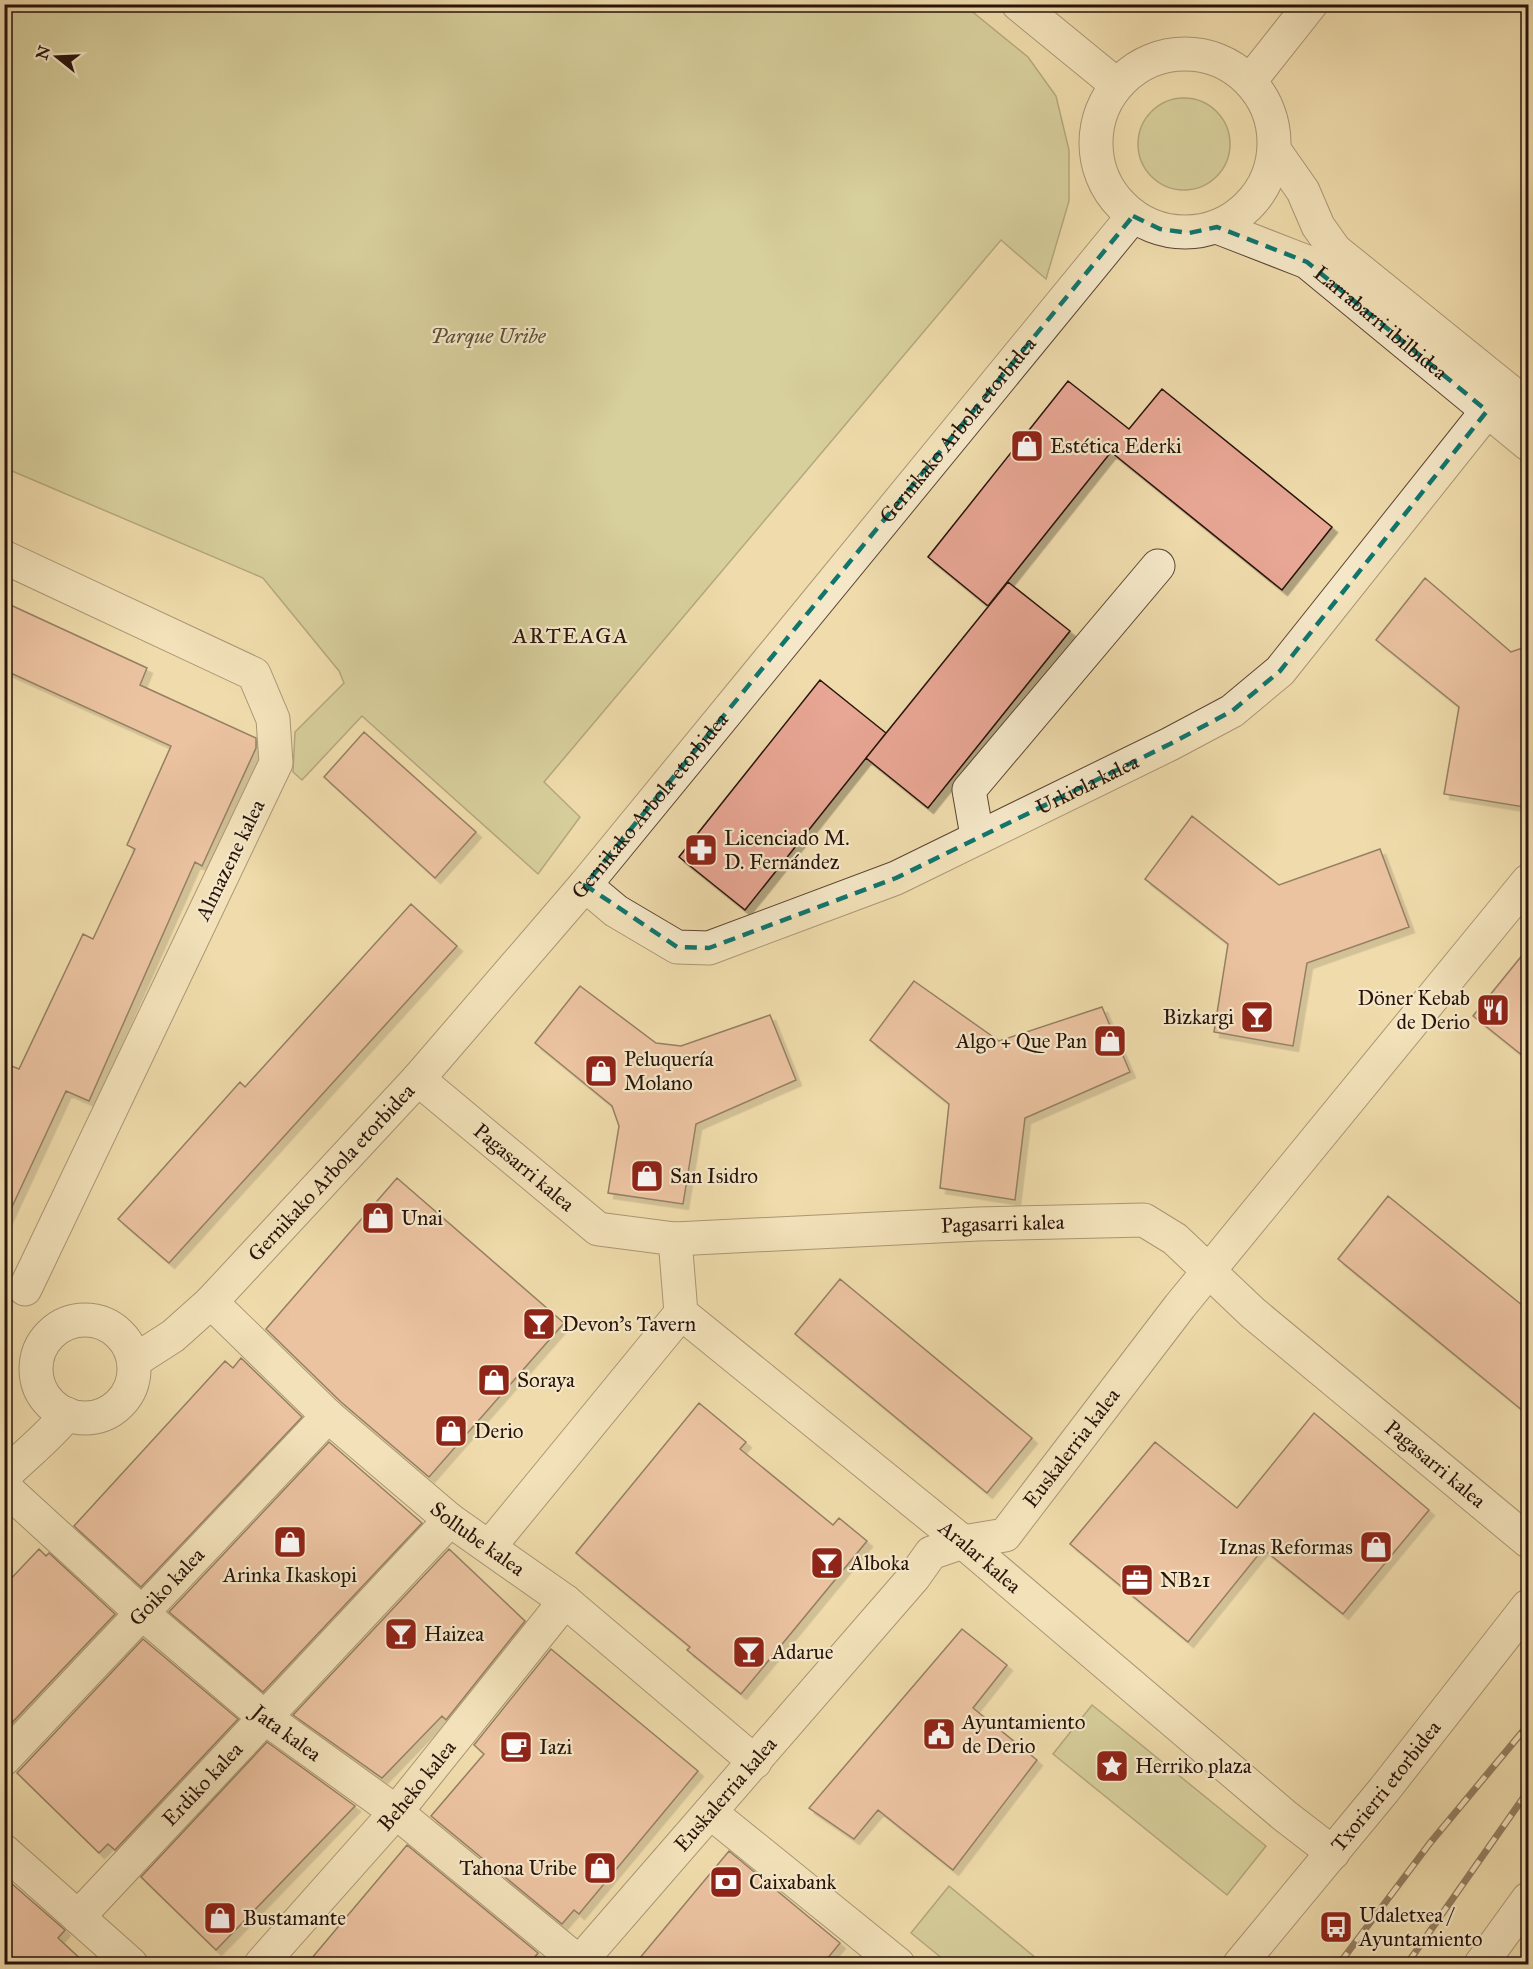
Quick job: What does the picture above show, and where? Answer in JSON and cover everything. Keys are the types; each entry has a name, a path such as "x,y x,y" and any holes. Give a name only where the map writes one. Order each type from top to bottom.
{"street":[{"path":"1018,4 1117,85"},
{"path":"1250,81 1311,4"},
{"path":"1168,55 1198,55 1226,63 1250,81 1265,102 1273,125 1275,151 1269,175 1256,197 1239,215 1217,227 1189,233 1160,230 1133,216 1112,196 1099,169 1095,139 1101,110 1117,85 1140,65 1168,55"},
{"name":"Larrabarri ibilbidea","path":"1275,151 1303,191 1318,226 1335,250 1528,406"},
{"name":"Gernikako Arbola etorbidea","path":"134,1361 173,1336 211,1302 418,1079 585,885 1133,216"},
{"name":"Larrabarri ibilbidea","path":"1217,227 1307,262 1528,444"},
{"name":"Urkiola kalea","path":"585,885 616,911 676,947 709,948 896,878 1222,717 1280,671 1487,411"},
{"name":"Almazene kalea","path":"4,557 254,674 273,719 276,763 15,1284"},
{"path":"977,836 969,790 1158,566"},
{"name":"Euskalerria kalea","path":"579,1964 914,1577 931,1553 963,1542 1005,1535 1209,1271 1528,880"},
{"name":"Pagasarri kalea","path":"418,1079 598,1229 675,1239 978,1224 1144,1220 1175,1239 1253,1313 1528,1541"},
{"path":"490,1546 681,1312 675,1239"},
{"path":"15,1284 45,1317 59,1327"},
{"name":"Sollube kalea","path":"211,1302 328,1416 450,1520 566,1601 755,1762"},
{"name":"Aralar kalea","path":"681,1312 963,1542 1285,1816 1333,1853"},
{"path":"82,1321 105,1324 118,1333 128,1346 134,1361 134,1377 129,1392 118,1405 105,1414 89,1418 57,1410 46,1399 38,1384 36,1368 39,1352 47,1337 59,1327 82,1321"},
{"path":"4,1476 42,1438 54,1430 67,1414"},
{"name":"Goiko kalea","path":"4,1759 328,1416"},
{"name":"Jata kalea","path":"4,1486 143,1614 264,1717 396,1812 579,1964"},
{"name":"Erdiko kalea","path":"78,1917 450,1520"},
{"name":"Beheko kalea","path":"261,1965 396,1812 566,1601"},
{"name":"Txorierri etorbidea","path":"1240,1965 1333,1853 1528,1606"},
{"path":"710,1812 898,1965"},
{"path":"4,1851 130,1965"},
{"path":"1481,1965 1528,1899"}],"highlighted area":[{"path":"1133,216 1160,229 1189,233 1217,227 1307,262 1487,411 1280,671 1232,711 1170,744 896,878 709,948 677,947 585,885"}],"green space":[{"name":"Parque Uribe","path":"5,4 964,5 1028,57 1056,96 1069,150 1069,201 1046,279 1001,240 544,782 580,817 538,874 362,716 302,780 293,772 295,732 344,683 339,671 263,578 5,468"},
{"path":"1184,98 1201,102 1216,112 1226,127 1230,144 1226,161 1216,176 1201,186 1184,190 1167,186 1152,176 1142,161 1138,144 1142,127 1152,112 1167,102"},
{"path":"1092,1705 1266,1846 1227,1895 1053,1754"},
{"path":"949,1886 1043,1964 949,1964 911,1933"}],"building":[{"path":"1068,381 1129,429 1162,389 1332,527 1282,590 1111,452 988,606 928,557"},
{"path":"1425,578 1511,652 1528,646 1528,777 1524,807 1444,794 1459,707 1376,640"},
{"path":"1008,582 1070,631 928,808 866,758"},
{"path":"4,602 147,668 140,685 256,738 256,748 202,866 195,862 89,1101 66,1091 4,1224 4,1063 19,1069 83,934 93,939 135,849 127,845 171,746 4,670"},
{"path":"820,680 886,733 745,910 679,857"},
{"path":"364,732 476,832 435,878 324,777"},
{"path":"1192,816 1279,885 1380,849 1409,927 1307,963 1293,1046 1214,1032 1228,944 1145,879"},
{"path":"411,904 457,946 169,1263 118,1219 240,1082 245,1087"},
{"path":"1528,948 1528,1060 1473,1016"},
{"path":"914,981 999,1041 1102,1007 1130,1072 1025,1118 1015,1200 940,1188 949,1104 870,1040"},
{"path":"580,986 656,1043 681,1046 770,1015 796,1080 696,1124 683,1204 608,1193 619,1126 612,1106 535,1043"},
{"path":"397,1178 564,1323 429,1477 341,1402 266,1329"},
{"path":"1388,1196 1528,1310 1528,1415 1338,1259"},
{"path":"840,1279 1032,1438 987,1493 795,1334"},
{"path":"241,1358 302,1417 141,1587 74,1526 225,1361 233,1368"},
{"path":"699,1403 746,1442 740,1449 833,1525 839,1518 867,1541 741,1694 687,1650 690,1647 576,1553"},
{"path":"1314,1413 1429,1510 1343,1614 1263,1549 1188,1642 1070,1544 1155,1442 1237,1508"},
{"path":"329,1442 422,1523 263,1692 169,1612"},
{"path":"39,1549 46,1556 49,1553 115,1614 4,1731 4,1586"},
{"path":"449,1549 525,1621 446,1720 442,1716 382,1778 293,1715"},
{"name":"Ayuntamiento de Derio","path":"962,1629 1007,1665 973,1708 1037,1760 953,1870 878,1810 854,1839 809,1808"},
{"path":"143,1639 238,1719 115,1850 108,1844 99,1853 17,1773"},
{"path":"551,1649 698,1771 579,1914 574,1910 562,1924 431,1816 484,1754 474,1745"},
{"path":"267,1742 355,1806 216,1950 141,1877"},
{"path":"407,1845 538,1953 528,1965 306,1965"},
{"path":"729,1851 840,1943 822,1965 634,1965"},
{"path":"4,1877 65,1930 58,1938 87,1965 4,1965"}],"railway":[{"path":"1339,1964 1430,1843 1528,1725"},
{"path":"1407,1964 1528,1791"}],"place":[{"name":"Estética Ederki","path":"1027,446"},
{"name":"Licenciado M. D. Fernández","path":"701,850"},
{"name":"Döner Kebab de Derio","path":"1493,1010"},
{"name":"Bizkargi","path":"1257,1017"},
{"name":"Algo + Que Pan","path":"1110,1041"},
{"name":"Peluquería Molano","path":"601,1071"},
{"name":"San Isidro","path":"647,1176"},
{"name":"Unai","path":"378,1218"},
{"name":"Devon's Tavern","path":"539,1324"},
{"name":"Soraya","path":"494,1380"},
{"name":"Derio","path":"451,1431"},
{"name":"Arinka Ikaskopi","path":"290,1542"},
{"name":"Iznas Reformas","path":"1376,1547"},
{"name":"Alboka","path":"827,1563"},
{"name":"NB21","path":"1137,1580"},
{"name":"Haizea","path":"401,1634"},
{"name":"Adarue","path":"749,1652"},
{"name":"Ayuntamiento de Derio","path":"939,1734"},
{"name":"Iazi","path":"516,1747"},
{"name":"Herriko plaza","path":"1112,1766"},
{"name":"Tahona Uribe","path":"600,1868"},
{"name":"Caixabank","path":"726,1882"},
{"name":"Bustamante","path":"220,1918"},
{"name":"Udaletxea / Ayuntamiento","path":"1336,1927"}],"district":[{"name":"ARTEAGA","path":"571,635"}]}
